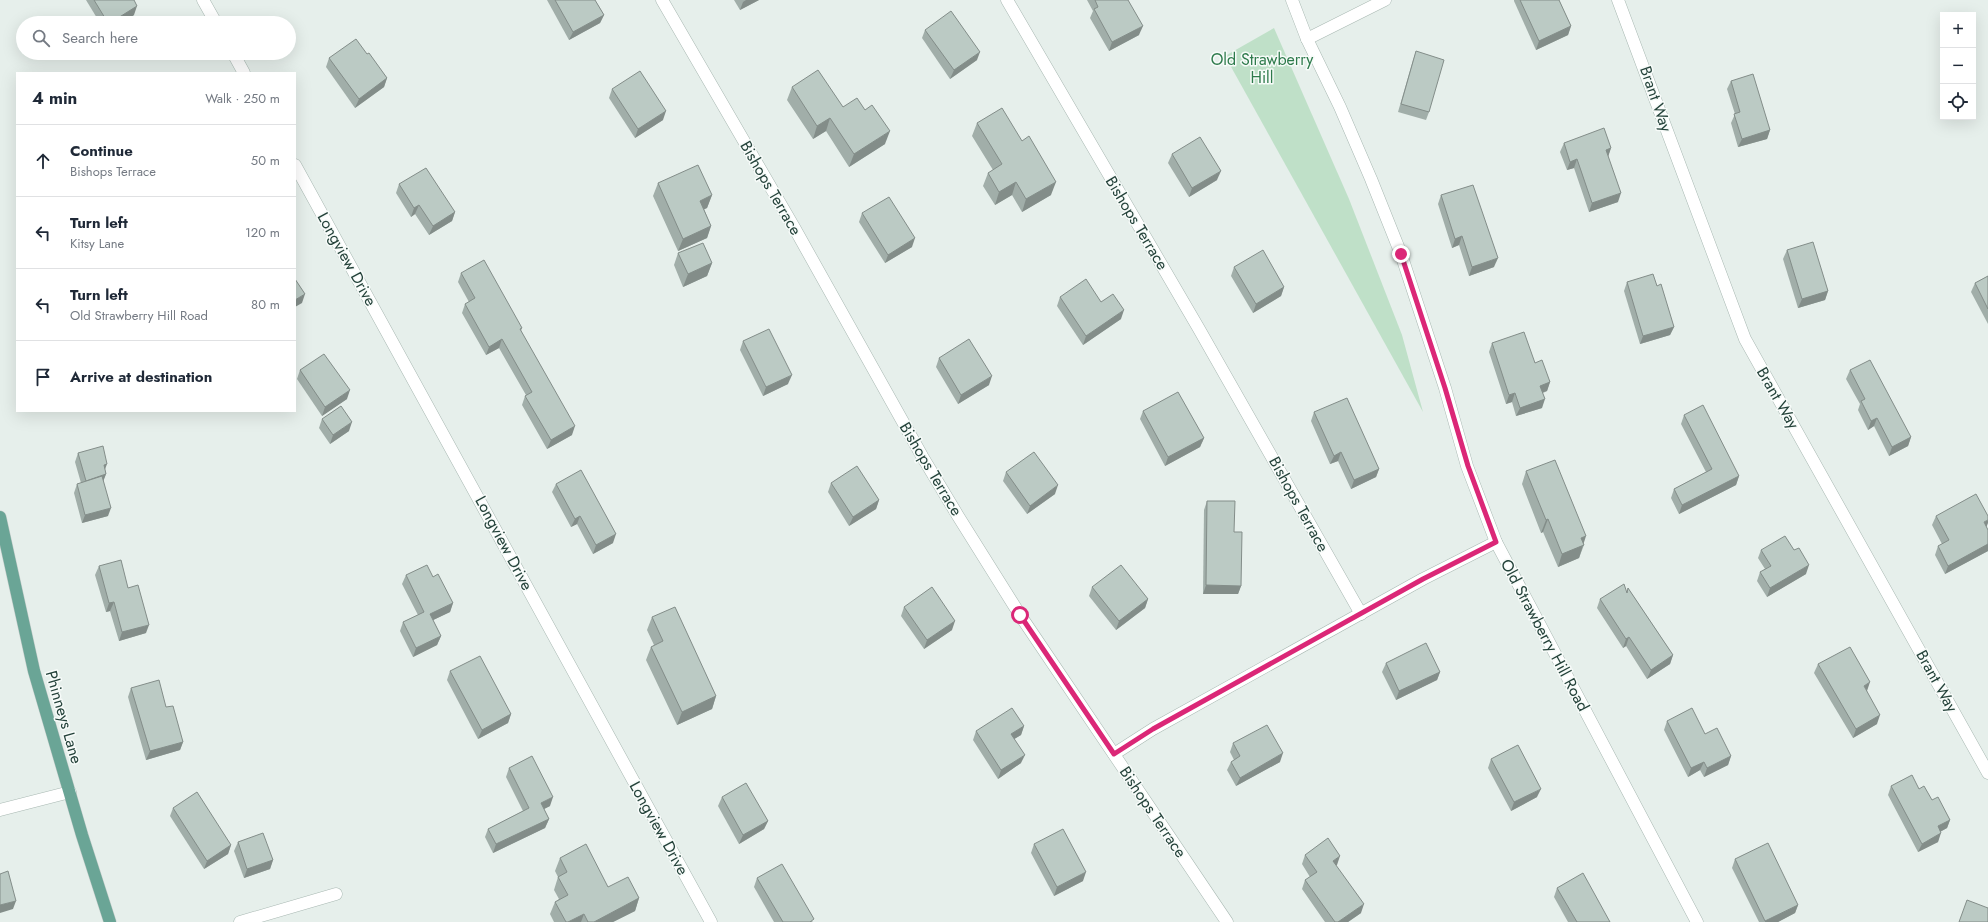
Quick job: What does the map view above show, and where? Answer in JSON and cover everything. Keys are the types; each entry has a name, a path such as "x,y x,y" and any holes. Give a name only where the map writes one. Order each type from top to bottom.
{"main road":[{"name":"Phinneys Lane","path":"0,517 34,671 110,922"}],"street":[{"path":"203,0 212,16"},
{"name":"Bishops Terrace","path":"662,0 795,229 922,456 1020,615 1227,922"},
{"name":"Bishops Terrace","path":"1007,0 1203,335 1361,614"},
{"name":"Old Strawberry Hill Road","path":"1292,0 1307,39 1340,107 1372,179 1401,254 1437,361 1468,466 1496,542 1697,922"},
{"path":"1307,39 1385,0"},
{"name":"Brant Way","path":"1618,0 1746,339 1988,773"},
{"path":"237,60 243,72"},
{"name":"Longview Drive","path":"296,167 458,458 545,621 711,922"},
{"path":"1114,754 1160,726 1423,579 1496,542"},
{"path":"0,810 70,792"},
{"path":"240,922 336,894"}],"green space":[{"name":"Old Strawberry Hill","path":"1274,28 1349,199 1402,335 1423,412 1225,56"}],"building":[{"path":"94,0 134,0 137,6 121,16 104,16"},
{"path":"555,0 595,0 604,15 573,32"},
{"path":"1095,0 1128,0 1143,26 1112,42 1094,9 1098,7"},
{"path":"1520,0 1559,0 1571,26 1539,41"},
{"path":"951,11 980,52 954,70 925,30"},
{"path":"356,39 367,54 369,53 387,78 359,99 329,58"},
{"path":"1416,51 1444,60 1429,112 1401,104"},
{"path":"818,70 843,107 857,98 865,110 872,105 890,131 854,154 830,118 817,126 792,87"},
{"path":"640,71 666,111 638,129 612,89"},
{"path":"1753,74 1770,130 1742,139 1734,114 1740,112 1731,81"},
{"path":"1002,108 1022,141 1029,136 1056,182 1026,199 1016,182 999,192 988,173 1002,164 977,123"},
{"path":"1604,128 1611,148 1606,150 1621,193 1592,203 1577,159 1570,162 1564,143"},
{"path":"1200,137 1221,171 1192,188 1172,154"},
{"path":"698,165 712,195 700,201 711,226 683,239 658,183"},
{"path":"426,168 455,212 433,226 419,205 414,208 399,184"},
{"path":"1473,185 1498,258 1472,267 1462,236 1455,239 1441,195"},
{"path":"889,197 915,238 888,255 862,213"},
{"path":"1813,242 1828,291 1802,299 1787,250"},
{"path":"703,243 712,263 688,274 678,253"},
{"path":"1263,250 1284,287 1256,304 1234,267"},
{"path":"484,260 522,328 520,329 575,426 551,440 525,396 532,392 502,339 489,347 465,304 475,298 461,273"},
{"path":"1653,274 1657,286 1661,284 1674,327 1643,336 1627,282"},
{"path":"1988,276 1988,309 1975,283"},
{"path":"1086,279 1101,302 1113,294 1124,310 1086,336 1060,297"},
{"path":"296,280 305,294 296,299"},
{"path":"769,329 792,375 766,387 743,341"},
{"path":"1524,332 1535,363 1542,360 1550,382 1540,386 1545,399 1520,408 1515,393 1509,395 1492,343"},
{"path":"969,339 992,376 961,395 939,358"},
{"path":"324,354 350,390 325,407 300,370"},
{"path":"1870,360 1911,437 1892,447 1877,418 1871,421 1861,401 1865,399 1850,370"},
{"path":"1178,392 1204,438 1168,457 1143,411"},
{"path":"1347,398 1379,469 1354,480 1341,452 1334,456 1314,412"},
{"path":"1703,405 1739,476 1682,505 1674,489 1712,469 1684,415"},
{"path":"341,406 352,422 333,435 322,419"},
{"path":"103,446 107,464 104,465 106,474 86,481 78,453"},
{"path":"1034,452 1058,485 1030,506 1006,472"},
{"path":"1555,460 1586,536 1581,538 1584,545 1562,554 1526,471"},
{"path":"857,466 879,500 853,517 831,483"},
{"path":"581,470 616,534 596,545 580,516 575,519 556,484"},
{"path":"102,476 111,508 85,515 77,484"},
{"path":"1976,494 1988,516 1988,520 1984,522 1988,530 1988,544 1948,566 1938,546 1949,540 1936,516"},
{"path":"1207,501 1235,501 1234,532 1242,532 1241,586 1206,585"},
{"path":"1785,536 1794,550 1799,548 1809,565 1770,588 1760,572 1771,566 1761,550"},
{"path":"121,560 128,588 138,585 149,625 122,632 114,602 109,603 99,566"},
{"path":"427,565 433,577 438,574 453,603 430,614 441,636 416,648 403,622 424,612 406,575"},
{"path":"1121,565 1148,599 1119,621 1092,587"},
{"path":"1624,584 1627,593 1628,588 1673,655 1651,670 1629,637 1626,639 1600,599"},
{"path":"932,587 955,621 927,640 904,607"},
{"path":"675,607 716,696 682,712 651,647 663,641 652,617"},
{"path":"1426,643 1440,672 1399,691 1386,663"},
{"path":"1850,647 1870,682 1864,686 1880,715 1856,729 1818,664"},
{"path":"480,656 511,714 482,730 450,671"},
{"path":"159,680 166,707 173,706 183,742 150,751 131,688"},
{"path":"1012,708 1024,726 1011,734 1025,755 1001,770 976,731"},
{"path":"1692,708 1705,734 1717,728 1731,756 1707,768 1704,762 1691,768 1667,721"},
{"path":"1267,725 1283,753 1240,778 1231,762 1240,756 1233,743"},
{"path":"1518,745 1541,789 1514,802 1491,759"},
{"path":"532,756 553,797 541,803 549,819 496,844 488,829 529,808 509,768"},
{"path":"1912,775 1919,789 1924,786 1932,800 1938,797 1950,820 1938,826 1941,833 1922,844 1891,786"},
{"path":"746,783 768,821 743,835 722,797"},
{"path":"197,792 231,845 207,861 173,808"},
{"path":"1063,829 1086,872 1057,887 1034,844"},
{"path":"263,833 273,860 247,869 238,842"},
{"path":"1328,838 1340,856 1333,861 1364,904 1338,922 1335,922 1305,880 1317,872 1305,855"},
{"path":"1768,843 1798,905 1765,921 1735,859"},
{"path":"586,844 608,887 628,877 639,898 594,922 588,922 584,914 566,922 555,902 568,895 558,877 567,872 560,858"},
{"path":"782,864 814,919 810,922 783,922 757,878"},
{"path":"8,871 16,901 0,905 0,874"},
{"path":"1583,873 1610,922 1577,922 1557,888"},
{"path":"1967,900 1988,908 1988,922 1959,922"}],"route":[{"path":"1020,615 1114,754 1153,729 1423,579 1496,542 1468,466 1445,388 1416,304 1401,254"}]}
